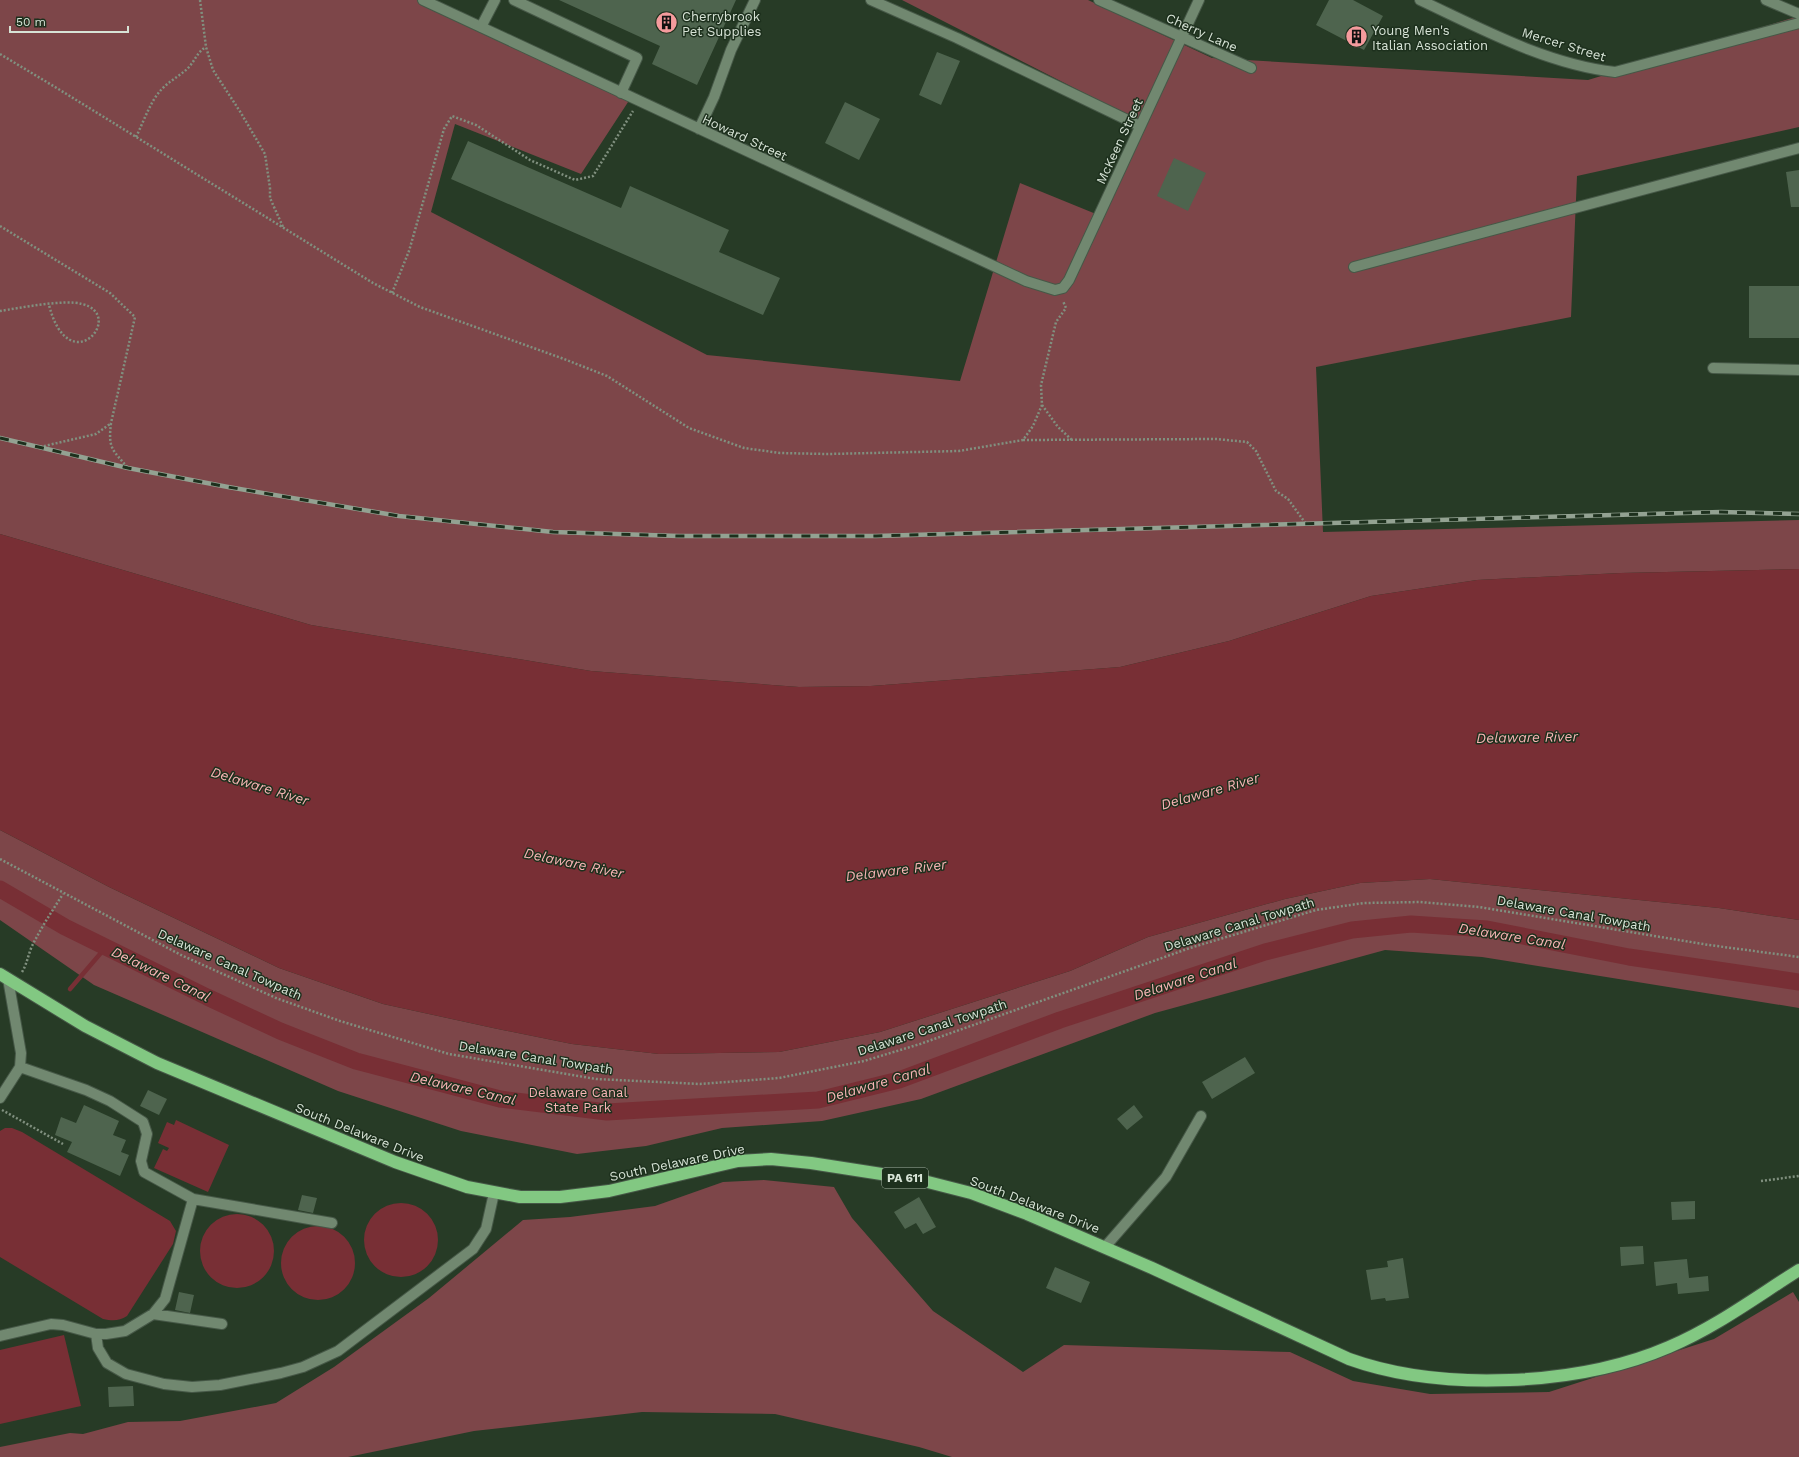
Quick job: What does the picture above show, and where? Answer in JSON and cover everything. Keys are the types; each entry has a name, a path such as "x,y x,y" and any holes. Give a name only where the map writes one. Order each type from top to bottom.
{"highway":[{"name":"South Delaware Drive","path":"8,979 85,1026 157,1063 395,1162 452,1183 494,1193 527,1198 574,1196 609,1191 738,1162 756,1160 788,1160 920,1180 971,1193 1020,1211 1105,1247 1349,1359 1373,1367 1430,1378 1465,1380 1524,1379 1567,1374 1639,1359 1663,1350 1701,1332 1799,1270"}],"street":[{"name":"Howard Street","path":"423,0 1026,281 1045,288 1056,290 1059,289"},
{"path":"481,27 495,0"},
{"path":"514,0 637,58 621,93"},
{"path":"699,129 714,97 731,50 755,0"},
{"path":"871,0 957,38 1140,126"},
{"name":"Cherry Lane","path":"1099,0 1251,68"},
{"name":"McKeen Street","path":"1059,289 1063,288 1069,280 1199,0"},
{"name":"Mercer Street","path":"1420,0 1524,48 1593,69 1615,72 1799,23"},
{"path":"1766,0 1799,14"},
{"path":"1354,268 1799,148"},
{"path":"1713,368 1799,370"},
{"path":"0,1098 20,1067 21,1053 8,979"},
{"path":"20,1067 86,1090 110,1101 143,1122 147,1134 141,1161 144,1172 193,1199 332,1223"},
{"path":"1105,1247 1166,1177 1201,1116"},
{"path":"96,1334 98,1348 108,1363 126,1374 164,1384 192,1387 220,1385 281,1373 303,1367 338,1351 473,1249 486,1229 494,1193"},
{"path":"0,1336 51,1324 63,1325 96,1334 126,1331 153,1314 165,1299 193,1199"},
{"path":"153,1314 222,1324"}],"path":[{"path":"200,0 206,47 213,70 265,154 270,198 284,228"},
{"path":"136,137 153,102 161,90 186,70 194,61 200,50 206,47"},
{"path":"0,54 373,283 420,307 564,358 607,376 689,428 744,448 780,453 828,454 959,451 1023,440 1073,441 1216,439 1247,442 1256,451 1276,491 1288,499 1306,524"},
{"path":"392,293 409,251 444,129 452,116 476,125 530,160 575,180 593,176 639,101"},
{"path":"0,226 110,294 135,316 111,423 109,440 113,450 128,468"},
{"path":"1023,440 1033,426 1042,406 1041,385 1056,322 1066,308 1059,289"},
{"path":"0,311 49,305 74,303 88,306 93,309 97,316 98,330 93,337 86,341 75,341 66,337 54,322 49,305"},
{"path":"1042,406 1058,427 1073,441"},
{"path":"40,447 96,434 111,423"},
{"name":"Delaware Canal Towpath","path":"0,859 63,894 181,954 276,998 340,1021 449,1054 596,1079 700,1084 779,1078 864,1061 920,1044 1190,948 1316,910 1364,903 1420,902 1479,907 1709,945 1799,957"},
{"path":"8,979 27,962 30,950 36,938 63,894"},
{"path":"0,1109 63,1144"},
{"path":"1761,1181 1799,1176"}],"green space":[{"path":"0,0 421,0 632,96 581,174 455,124 431,212 707,355 960,381 1020,183 1096,214 1139,121 902,0 1088,0 1212,58 1588,80 1799,16 1799,127 1577,176 1571,317 1316,367 1323,532 1799,520 1799,569 1621,573 1477,580 1371,596 1229,641 1120,667 871,686 799,687 591,671 311,625 0,534"},
{"name":"Delaware Canal State Park","path":"0,830 109,887 279,968 383,1004 572,1044 659,1054 779,1052 880,1032 1070,971 1148,937 1285,899 1360,883 1430,879 1719,908 1799,920 1799,1008 1482,957 1385,950 1155,1013 921,1099 822,1121 722,1128 646,1146 577,1154 461,1131 338,1091 94,985 0,920"},
{"path":"764,1180 834,1187 852,1218 933,1311 1023,1372 1064,1345 1290,1352 1353,1381 1430,1394 1549,1392 1714,1339 1793,1292 1799,1302 1799,1457 952,1457 919,1447 775,1414 642,1412 474,1431 348,1457 0,1457 0,1447 70,1433 83,1434 128,1422 180,1421 276,1403 334,1367 429,1298 523,1220 570,1217 655,1206 723,1182"}],"water":[{"name":"Delaware River","path":"0,534 311,625 591,671 799,687 871,686 1120,667 1229,641 1371,596 1477,580 1621,573 1799,569 1799,920 1719,908 1430,879 1360,883 1285,899 1148,937 1070,971 880,1032 779,1052 659,1054 572,1044 493,1028 383,1004 279,968 109,887 0,830"},
{"path":"176,1120 229,1145 208,1192 154,1168 163,1149 167,1151 169,1148 158,1143 167,1122 174,1125"},
{"path":"5,1128 12,1128 22,1132 170,1221 176,1231 173,1244 127,1316 116,1320 103,1319 0,1257 0,1131"},
{"path":"401,1203 422,1209 432,1219 438,1240 432,1261 422,1271 401,1277 380,1271 370,1261 364,1240 370,1219 380,1209"},
{"path":"237,1214 258,1220 268,1230 274,1251 268,1272 258,1282 237,1288 216,1282 206,1272 200,1251 206,1230 216,1220"},
{"path":"311,1226 325,1226 339,1232 349,1242 355,1256 355,1270 349,1284 339,1294 325,1300 311,1300 297,1294 287,1284 281,1270 281,1256 287,1242 297,1232"},
{"path":"64,1335 81,1406 0,1424 0,1350"}],"building":[{"name":"Cherrybrook Pet Supplies","path":"559,0 736,0 697,85 652,64 660,46"},
{"name":"Young Men's Italian Association","path":"1329,0 1353,0 1383,16 1364,50 1316,25"},
{"path":"937,52 960,61 941,105 919,95"},
{"path":"845,102 880,119 859,160 825,143"},
{"path":"468,141 621,208 630,186 729,230 719,252 780,278 763,315 451,179"},
{"path":"1174,158 1206,173 1188,211 1157,196"},
{"path":"1799,170 1799,207 1791,207 1786,172"},
{"path":"1749,286 1799,286 1799,338 1749,338"},
{"path":"1245,1057 1255,1073 1212,1099 1202,1082"},
{"path":"148,1090 167,1099 159,1115 140,1106"},
{"path":"84,1105 119,1121 113,1135 126,1140 121,1152 129,1155 120,1176 67,1152 72,1142 55,1135 61,1117 76,1123"},
{"path":"1134,1105 1143,1117 1127,1130 1117,1119"},
{"path":"302,1195 317,1198 313,1213 298,1210"},
{"path":"919,1197 936,1227 923,1234 916,1223 905,1229 894,1212"},
{"path":"1695,1201 1695,1219 1672,1220 1671,1202"},
{"path":"1643,1246 1644,1264 1621,1266 1620,1247"},
{"path":"1403,1258 1409,1298 1386,1301 1385,1298 1371,1300 1366,1270 1388,1267 1387,1261"},
{"path":"1687,1259 1689,1278 1708,1276 1709,1291 1678,1294 1677,1283 1656,1286 1654,1262"},
{"path":"1055,1267 1090,1282 1081,1303 1046,1288"},
{"path":"179,1292 194,1295 190,1313 175,1310"},
{"path":"133,1386 134,1406 109,1407 108,1387"}],"waterway":[{"name":"Delaware Canal","path":"0,889 65,927 207,997 280,1031 356,1061 500,1099 607,1112 818,1100 899,1080 1060,1020 1265,952 1352,930 1411,924 1487,929 1629,957 1799,982"},
{"path":"70,989 106,947"}],"railway":[{"path":"0,438 128,468 228,487 399,516 553,532 679,536 876,536 1721,512 1799,514"}],"place":[{"name":"Cherrybrook Pet Supplies","path":"667,23"},
{"name":"Young Men's Italian Association","path":"1356,37"}]}
